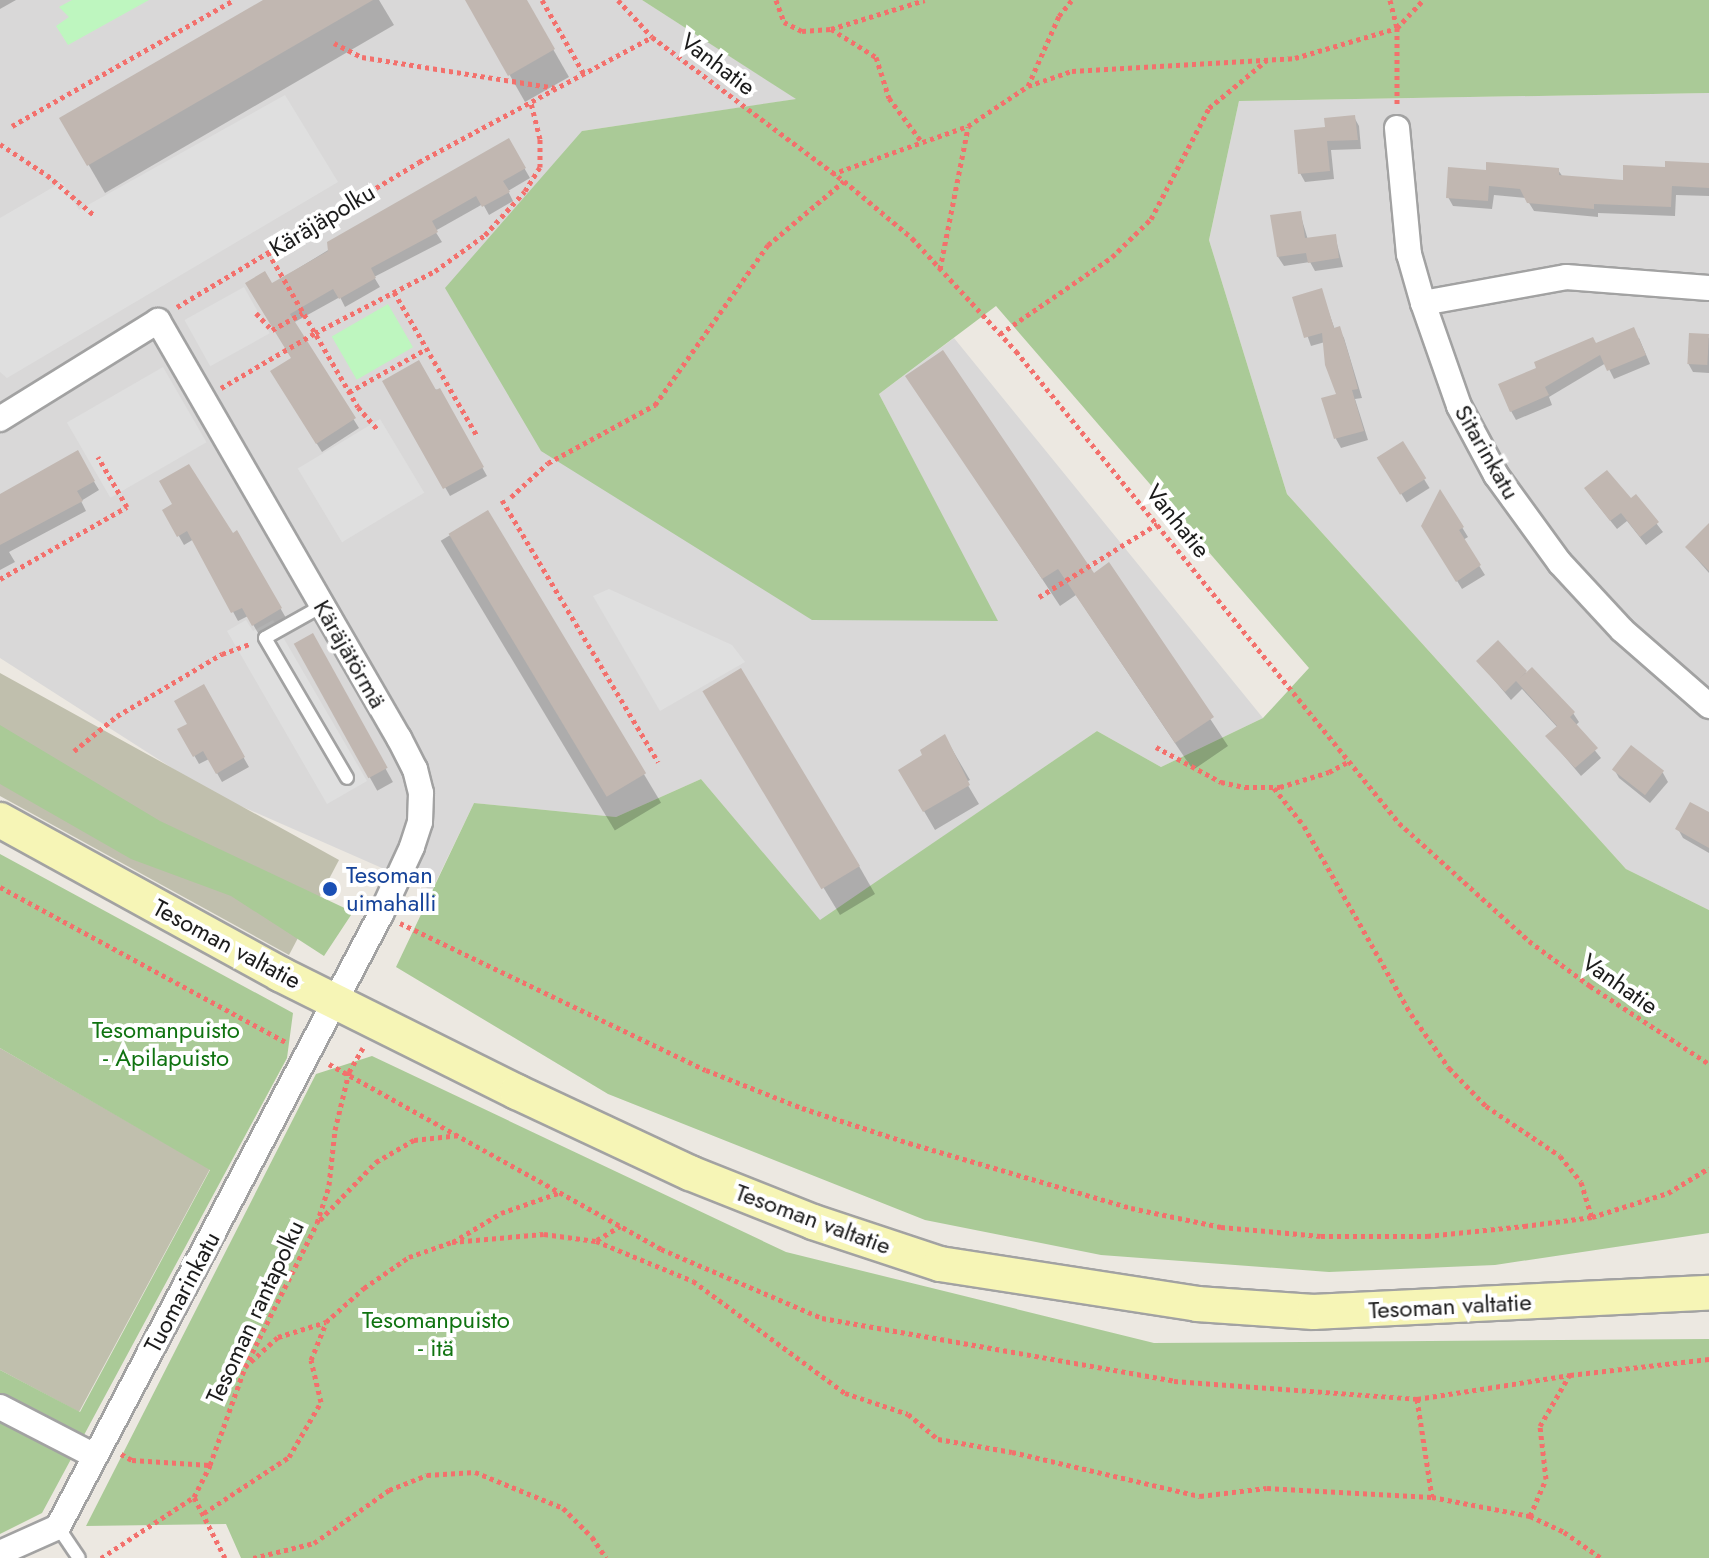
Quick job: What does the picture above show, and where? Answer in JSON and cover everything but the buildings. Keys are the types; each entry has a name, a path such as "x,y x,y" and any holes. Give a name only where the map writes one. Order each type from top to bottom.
{"main road":[{"name":"Tesoman valtatie","path":"0,820 336,1001 517,1092 690,1173 813,1222 940,1264 1197,1304 1314,1312 1709,1293"}],"street":[{"name":"Sitarinkatu","path":"1397,128 1409,254 1459,406 1496,475 1560,563 1622,630 1709,706"},
{"path":"1423,303 1566,277 1709,288"},
{"path":"3,409 158,321"},
{"name":"Käräjätörmä","path":"158,321 415,769 421,793 420,822 412,847 336,1001"},
{"name":"Tuomarinkatu","path":"58,1527 336,1001"},
{"path":"0,1407 98,1450"},
{"path":"0,1553 58,1527"}],"lane":[{"path":"322,606 265,638 347,778"},
{"path":"58,1527 79,1558"}],"path":[{"path":"12,126 234,0"},
{"path":"542,0 584,74"},
{"name":"Vanhatie","path":"618,0 652,37 844,181 912,238 1000,334 1399,823 1529,941 1590,986 1709,1064"},
{"path":"776,0 784,22 802,31 831,29 925,0"},
{"path":"1028,86 1059,16 1072,0"},
{"path":"1390,0 1397,28 1397,128"},
{"path":"832,174 968,126 1028,86 1072,71 1295,58 1397,28 1423,0"},
{"path":"831,29 876,57 889,98 921,141"},
{"name":"Käräjäpolku","path":"158,321 419,162 652,37"},
{"path":"334,43 362,57 556,88"},
{"path":"1000,334 1112,257 1151,219 1209,108 1268,60"},
{"path":"202,399 315,333 435,271 485,235 525,191 540,167 540,139 531,102"},
{"path":"940,269 968,126"},
{"path":"0,144 47,175 95,216"},
{"path":"511,497 548,463 655,405 768,245 844,181"},
{"path":"268,252 349,392 377,429"},
{"path":"394,292 477,436"},
{"path":"256,313 272,330 303,313"},
{"path":"349,392 426,349"},
{"path":"0,579 127,507 98,457"},
{"path":"502,500 658,762"},
{"path":"1039,597 1157,524"},
{"path":"74,751 117,716 222,654 265,638"},
{"path":"1156,747 1221,782 1274,788 1329,772 1348,762"},
{"path":"1274,788 1304,826 1411,1014 1449,1068 1486,1106 1560,1156 1581,1182 1592,1217"},
{"path":"0,887 182,984 306,1055"},
{"path":"397,922 706,1070 802,1108 1131,1208 1221,1227 1321,1236 1427,1236 1592,1217 1668,1193 1709,1168"},
{"name":"Tesoman rantapolku","path":"194,1497 210,1465 245,1367 317,1223 329,1185 335,1130 349,1072"},
{"path":"317,1223 376,1162 414,1140 461,1135"},
{"path":"245,1367 278,1337 326,1322 364,1288 409,1257 452,1242 501,1213 561,1192"},
{"path":"596,1241 620,1226"},
{"path":"452,1242 544,1234 596,1241 693,1281 845,1393 908,1414 938,1439 1012,1452 1200,1496 1267,1488 1432,1497 1530,1516 1564,1532 1601,1558"},
{"path":"204,1513 289,1457 321,1402 311,1360 326,1322"},
{"path":"1530,1516 1546,1479 1540,1426 1570,1375"},
{"path":"1417,1399 1432,1497"},
{"path":"98,1450 132,1460 210,1465"},
{"path":"253,1558 314,1543 389,1490 427,1475 475,1472 563,1508 592,1537 606,1558"},
{"path":"101,1558 194,1497 225,1558"}],"shaded area":[{"path":"0,0 642,0 797,99 582,131 997,621 879,394 954,338 1263,718 1161,767 1097,731 820,921 701,779 616,817 474,803 432,890 211,793 0,658"},
{"path":"1709,93 1709,910 1626,869 1287,494 1209,240 1239,101"},
{"path":"285,95 338,182 7,378 0,372 0,218 62,182 79,210"},
{"path":"244,287 270,333 210,366 185,320"},
{"path":"163,367 207,442 110,498 67,422"},
{"path":"380,419 424,493 342,542 298,468"},
{"path":"609,589 732,645 745,662 660,711 593,596"},
{"path":"246,620 253,631 273,620 367,781 327,804 227,631"},
{"path":"0,673 339,860 289,955 0,796"},
{"path":"0,1048 210,1169 79,1412 0,1370"}],"green space":[{"path":"72,0 149,0 68,45 56,26 69,17 59,7"},
{"path":"642,0 1709,0 1709,93 1239,101 1209,240 1287,494 1626,869 1709,910 1709,1233 1495,1265 1329,1272 1101,1255 925,1220 608,1094 396,967 474,803 616,817 701,779 820,920 1097,731 1161,767 1263,718 1309,668 996,306 879,394 998,621 812,620 541,451 445,288 582,131 796,99"},
{"path":"388,304 413,347 357,380 332,336"},
{"path":"0,725 160,821 353,912 324,956 231,896 131,859 0,784"},
{"name":"Tesomanpuisto - Apilapuisto","path":"0,854 293,1013 287,1058 42,1513 0,1534 0,1370 80,1412 210,1170 0,1048"},
{"name":"Tesomanpuisto - itä","path":"372,1056 786,1252 1154,1343 1709,1339 1709,1558 241,1558 226,1524 86,1526 316,1074"}],"place":[{"name":"Tesoman uimahalli","path":"330,889"}]}
